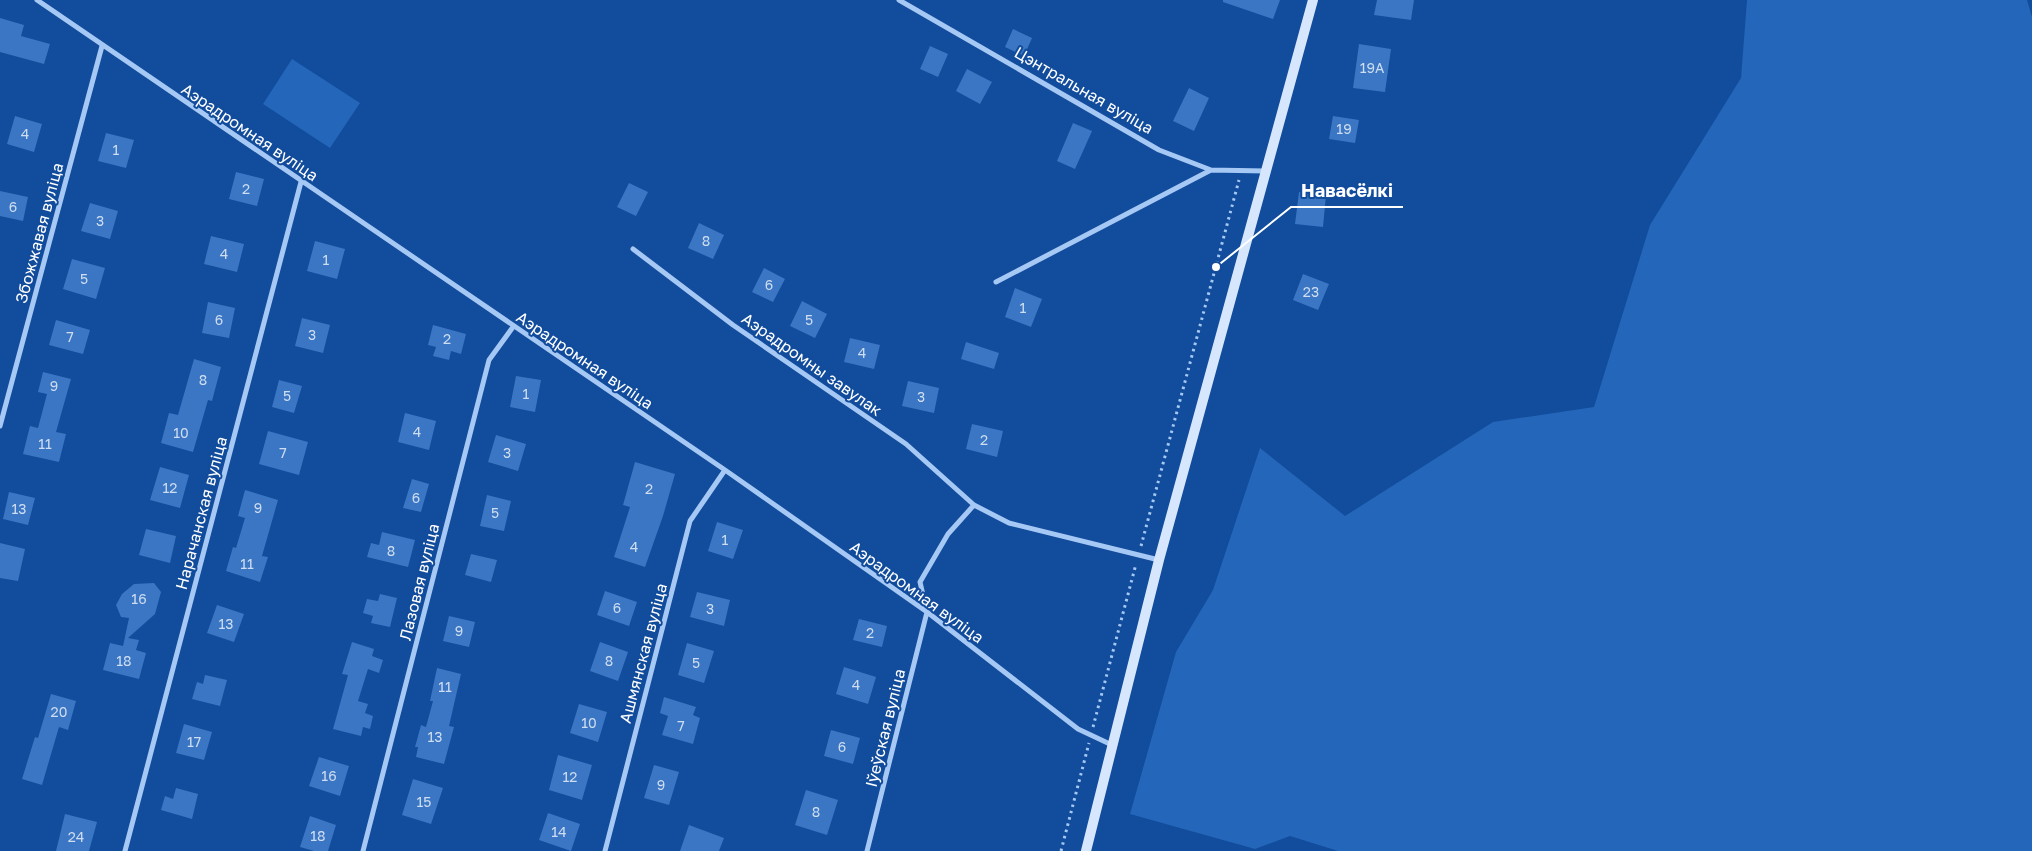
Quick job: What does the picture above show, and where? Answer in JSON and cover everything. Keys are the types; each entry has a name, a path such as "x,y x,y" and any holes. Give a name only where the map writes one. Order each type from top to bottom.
{"main road":[{"path":"1086,851 1160,560 1313,0"}],"street":[{"name":"Аэрадромная вуліца","path":"37,0 725,470 927,612 1078,729 1114,746"},
{"name":"Цэнтральная вуліца","path":"899,0 1159,150 1211,170 1266,171"},
{"name":"Збожжавая вуліца","path":"0,426 102,46"},
{"path":"996,282 1211,170"},
{"name":"Нарачанская вуліца","path":"125,851 301,182"},
{"name":"Аэрадромны завулак","path":"633,249 733,325 906,444 974,505 1008,523 1160,560"},
{"name":"Лазовая вуліца","path":"363,851 489,360 514,327"},
{"name":"Ашмянская вуліца","path":"605,851 690,521 725,470"},
{"path":"927,612 920,582 948,534 974,505"},
{"name":"Іўеўская вуліца","path":"867,851 927,612"}],"path":[{"path":"1061,851 1138,554 1242,170"}],"shaded area":[{"path":"1747,0 2027,0 2032,17 2032,851 1338,851 1290,836 1255,849 1130,814 1176,652 1213,590 1260,448 1345,516 1493,422 1594,407 1650,225 1741,78"},
{"path":"292,59 360,103 330,148 263,104"}],"building":[{"path":"1223,0 1280,0 1273,19 1223,2"},
{"path":"1377,0 1414,0 1411,20 1374,15"},
{"path":"0,18 24,25 21,36 50,44 44,64 0,52"},
{"path":"1013,29 1032,38 1024,56 1005,47"},
{"path":"1359,44 1391,49 1385,92 1353,88"},
{"path":"930,46 948,54 938,77 920,69"},
{"path":"967,69 992,82 980,104 956,91"},
{"path":"1189,88 1209,98 1194,131 1173,121"},
{"path":"15,116 42,124 34,152 7,144"},
{"path":"1333,116 1359,120 1355,143 1329,139"},
{"path":"1073,123 1092,131 1075,169 1057,161"},
{"path":"106,133 134,140 126,168 98,161"},
{"path":"236,172 264,179 257,206 229,199"},
{"path":"629,183 648,192 636,216 617,207"},
{"path":"0,191 28,197 23,221 0,216"},
{"path":"1299,192 1326,195 1323,227 1295,224"},
{"path":"90,203 118,211 110,239 81,231"},
{"path":"699,223 724,235 713,259 688,248"},
{"path":"211,236 244,244 237,272 204,264"},
{"path":"315,241 345,249 337,279 307,271"},
{"path":"72,259 105,268 96,299 63,289"},
{"path":"764,268 785,279 773,302 752,292"},
{"path":"1303,274 1329,284 1318,310 1293,300"},
{"path":"1015,288 1042,299 1031,327 1005,317"},
{"path":"802,301 827,314 815,338 790,326"},
{"path":"208,302 235,308 229,338 202,333"},
{"path":"302,318 330,325 323,353 295,346"},
{"path":"56,320 90,330 83,354 49,345"},
{"path":"433,325 466,334 461,354 451,351 449,360 433,356 436,347 428,345"},
{"path":"850,338 880,345 874,369 844,362"},
{"path":"966,342 999,353 994,369 961,359"},
{"path":"194,359 221,367 212,401 208,400 193,452 161,443 169,413 178,415"},
{"path":"43,372 71,379 56,432 66,434 59,462 23,454 30,426 38,428 47,394 38,392"},
{"path":"516,376 541,380 535,412 510,407"},
{"path":"279,380 302,386 294,413 272,407"},
{"path":"908,381 939,388 934,413 902,406"},
{"path":"405,413 436,421 429,450 398,442"},
{"path":"972,424 1003,431 997,457 966,449"},
{"path":"268,431 308,442 299,475 259,464"},
{"path":"496,435 526,444 518,471 488,462"},
{"path":"635,462 675,474 645,567 614,557 630,507 623,505"},
{"path":"160,467 189,475 180,508 150,500"},
{"path":"412,479 429,484 421,512 403,508"},
{"path":"245,490 278,500 262,556 268,557 260,582 226,571 233,547 236,548 245,518 238,516"},
{"path":"9,492 35,498 28,525 3,519"},
{"path":"487,495 511,501 504,531 480,526"},
{"path":"717,522 743,530 733,559 708,551"},
{"path":"146,529 176,536 170,563 139,555"},
{"path":"382,532 415,540 408,567 367,557 371,543 379,545"},
{"path":"0,543 25,549 18,581 0,578"},
{"path":"471,554 497,560 491,582 465,575"},
{"path":"154,583 161,592 155,614 128,638 139,640 136,650 146,653 139,679 103,670 110,643 123,646 129,618 121,617 116,605 122,594 134,584"},
{"path":"605,591 637,602 629,626 597,615"},
{"path":"697,592 730,600 724,626 690,617"},
{"path":"380,594 397,598 390,627 371,623 373,616 363,613 367,599 378,601"},
{"path":"217,605 244,614 234,642 207,633"},
{"path":"449,616 475,622 469,647 443,641"},
{"path":"859,619 887,626 882,647 853,640"},
{"path":"352,642 374,649 372,656 383,660 379,673 368,669 358,701 368,704 365,713 373,716 370,729 363,727 361,736 333,729 348,675 342,674"},
{"path":"600,642 628,652 618,681 590,671"},
{"path":"687,643 714,651 704,683 678,675"},
{"path":"844,667 876,677 868,704 836,694"},
{"path":"437,668 461,674 449,726 454,727 444,764 416,757 418,747 415,747 421,725 426,727 433,701 430,701"},
{"path":"205,675 227,680 220,706 192,699 197,682 203,684"},
{"path":"51,694 76,701 68,730 59,727 42,785 22,779 35,737 38,738"},
{"path":"664,697 696,707 693,715 700,718 693,744 662,735 668,716 660,713"},
{"path":"579,704 607,712 598,742 570,733"},
{"path":"184,724 212,732 204,760 176,753"},
{"path":"831,730 860,738 853,764 824,756"},
{"path":"558,755 592,765 582,800 549,790"},
{"path":"319,757 349,766 340,796 309,786"},
{"path":"654,765 679,772 669,805 644,798"},
{"path":"413,779 443,788 431,824 402,815"},
{"path":"176,788 198,794 192,819 161,810 165,796 173,799"},
{"path":"806,790 838,800 827,835 795,825"},
{"path":"548,813 580,824 571,851 539,840"},
{"path":"65,814 97,822 89,851 56,851"},
{"path":"310,816 336,825 328,851 314,851 300,847"},
{"path":"689,825 724,838 719,851 680,851"}],"place":[{"name":"Навасёлкі","path":"1216,267"}]}
